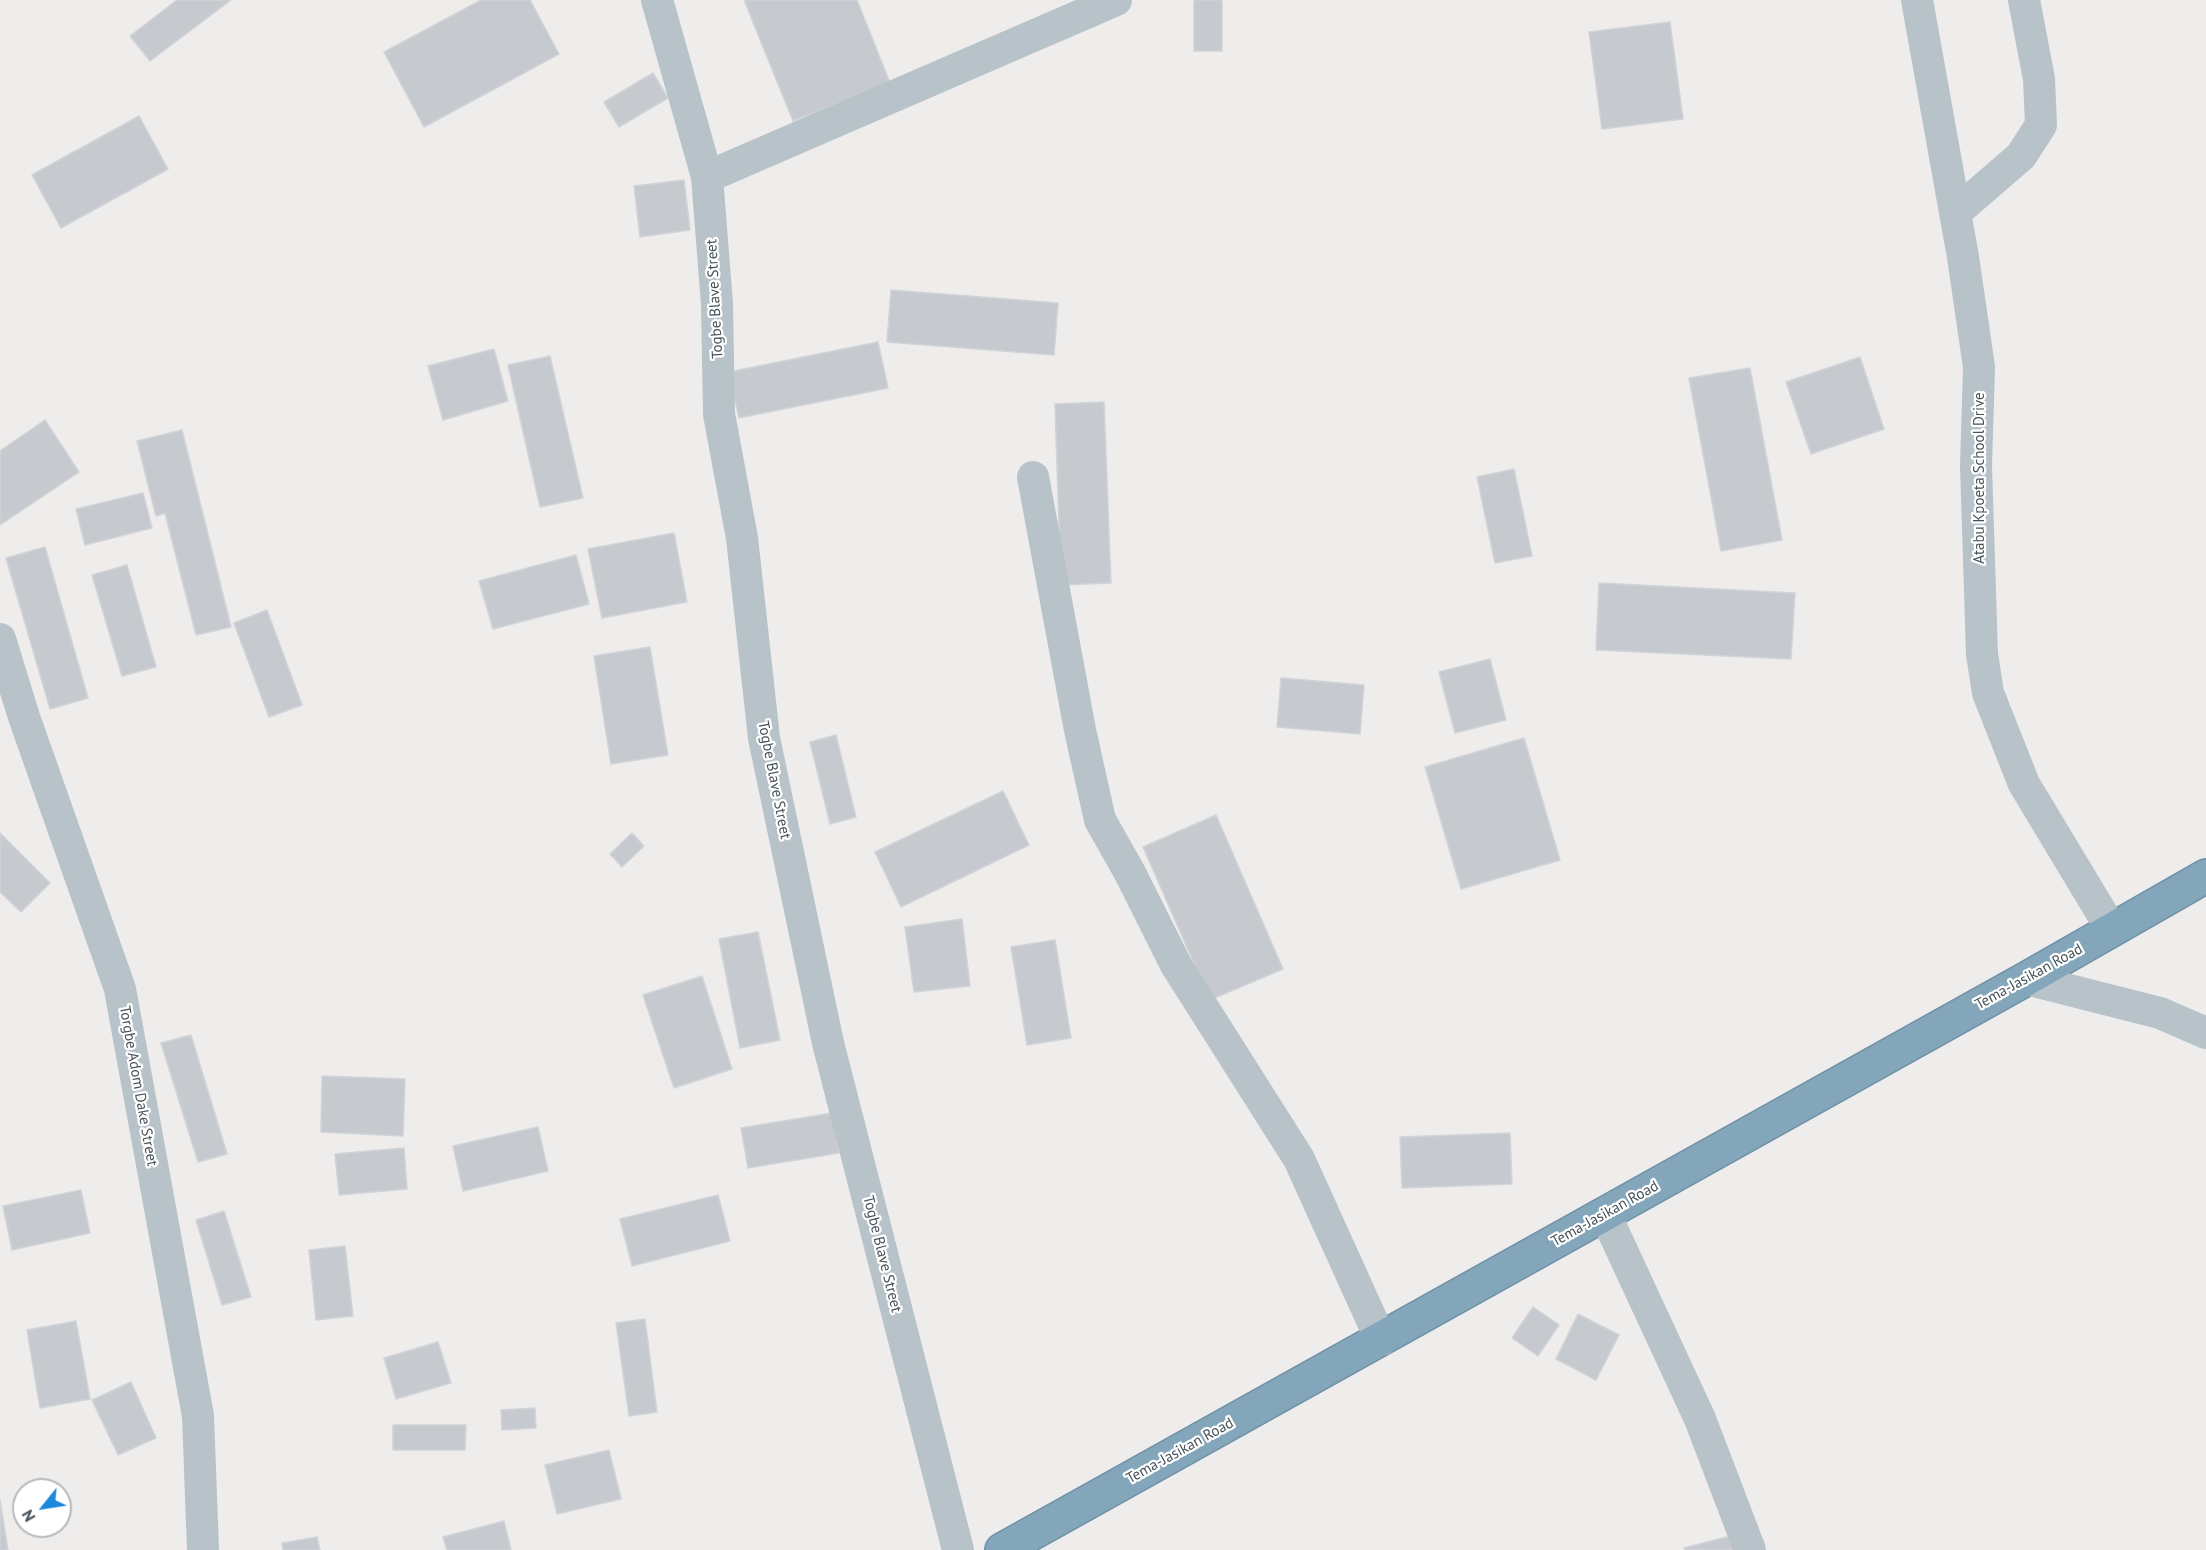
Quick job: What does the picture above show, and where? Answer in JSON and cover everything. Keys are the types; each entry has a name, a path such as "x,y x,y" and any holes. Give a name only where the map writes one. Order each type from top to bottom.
{"highway":[{"name":"Tema-Jasikan Road","path":"1002,1550 2026,979 2206,876"}],"street":[{"name":"Togbe Blave Street","path":"657,0 707,177 717,304 719,414 742,538 764,738 828,1043 958,1550"},
{"path":"707,177 1116,0"},
{"name":"Atabu Kpoeta School Drive","path":"1917,0 1955,213 1979,368 1976,466 1982,654 1988,693 2024,784 2112,930"},
{"path":"1955,213 2021,156 2041,125 2039,80 2024,0"},
{"path":"1033,477 1080,730 1100,820 1130,873 1176,965 1299,1159 1381,1340"},
{"name":"Torgbe Adom Dake Street","path":"0,639 24,717 120,989 198,1416 203,1550"},
{"path":"2026,979 2160,1014 2206,1033"},
{"path":"1605,1214 1700,1419 1750,1550"}],"building":[{"path":"177,0 231,0 150,61 130,36"},
{"path":"481,0 530,0 559,54 424,127 384,52"},
{"path":"744,0 857,0 890,83 793,121"},
{"path":"1194,0 1222,0 1222,51 1194,51"},
{"path":"1670,22 1683,119 1602,129 1589,32"},
{"path":"653,73 668,98 619,127 604,102"},
{"path":"139,116 168,169 61,228 32,175"},
{"path":"684,180 690,230 640,237 634,186"},
{"path":"891,290 1058,303 1054,355 887,342"},
{"path":"878,342 888,388 739,418 729,372"},
{"path":"494,349 508,401 443,420 428,366"},
{"path":"550,356 583,498 540,507 508,365"},
{"path":"1860,357 1884,429 1811,454 1786,382"},
{"path":"1750,368 1782,540 1721,551 1689,378"},
{"path":"1104,402 1111,583 1061,585 1055,404"},
{"path":"45,420 79,472 0,525 0,451"},
{"path":"182,430 231,627 196,635 165,513 156,516 137,441"},
{"path":"1514,469 1532,556 1495,563 1477,477"},
{"path":"143,493 152,528 85,545 76,509"},
{"path":"674,533 687,602 602,618 588,549"},
{"path":"45,547 88,698 50,709 6,558"},
{"path":"576,555 589,604 493,629 479,581"},
{"path":"127,565 156,667 122,676 92,575"},
{"path":"1599,583 1795,593 1791,659 1596,650"},
{"path":"267,610 302,705 269,717 234,623"},
{"path":"650,647 668,755 611,764 594,656"},
{"path":"1490,659 1506,720 1455,733 1439,672"},
{"path":"1281,678 1364,685 1360,734 1277,727"},
{"path":"836,735 856,817 830,824 810,742"},
{"path":"1524,738 1560,860 1461,889 1425,767"},
{"path":"1003,791 1029,845 901,907 875,852"},
{"path":"1216,815 1283,969 1210,1000 1143,847"},
{"path":"0,833 50,883 21,912 0,892"},
{"path":"632,833 644,846 622,867 610,854"},
{"path":"962,919 970,986 914,992 905,927"},
{"path":"758,932 780,1040 740,1048 719,939"},
{"path":"1055,940 1071,1038 1027,1045 1011,947"},
{"path":"702,976 732,1069 674,1088 643,995"},
{"path":"191,1035 227,1154 198,1162 161,1043"},
{"path":"322,1076 405,1079 403,1136 321,1132"},
{"path":"832,1113 839,1153 748,1168 741,1128"},
{"path":"538,1127 548,1171 463,1191 453,1146"},
{"path":"1510,1133 1512,1184 1402,1188 1400,1137"},
{"path":"404,1148 407,1189 339,1195 335,1154"},
{"path":"81,1190 90,1233 12,1250 3,1206"},
{"path":"718,1195 730,1241 632,1266 620,1219"},
{"path":"224,1211 251,1297 222,1305 196,1220"},
{"path":"345,1246 353,1316 316,1320 309,1250"},
{"path":"1533,1307 1559,1325 1538,1356 1512,1338"},
{"path":"1578,1314 1619,1335 1596,1380 1556,1359"},
{"path":"645,1319 657,1412 629,1416 616,1323"},
{"path":"76,1321 90,1399 40,1408 27,1330"},
{"path":"438,1342 451,1383 396,1399 384,1358"},
{"path":"131,1382 156,1438 118,1455 92,1400"},
{"path":"535,1408 536,1428 502,1430 501,1410"},
{"path":"393,1425 466,1425 465,1450 393,1450"},
{"path":"609,1450 621,1499 557,1514 545,1465"},
{"path":"0,1500 8,1550 0,1550"},
{"path":"504,1521 511,1550 447,1550 443,1537"},
{"path":"1731,1536 1734,1550 1685,1550 1684,1548"},
{"path":"317,1537 320,1550 283,1550 282,1543"}]}
